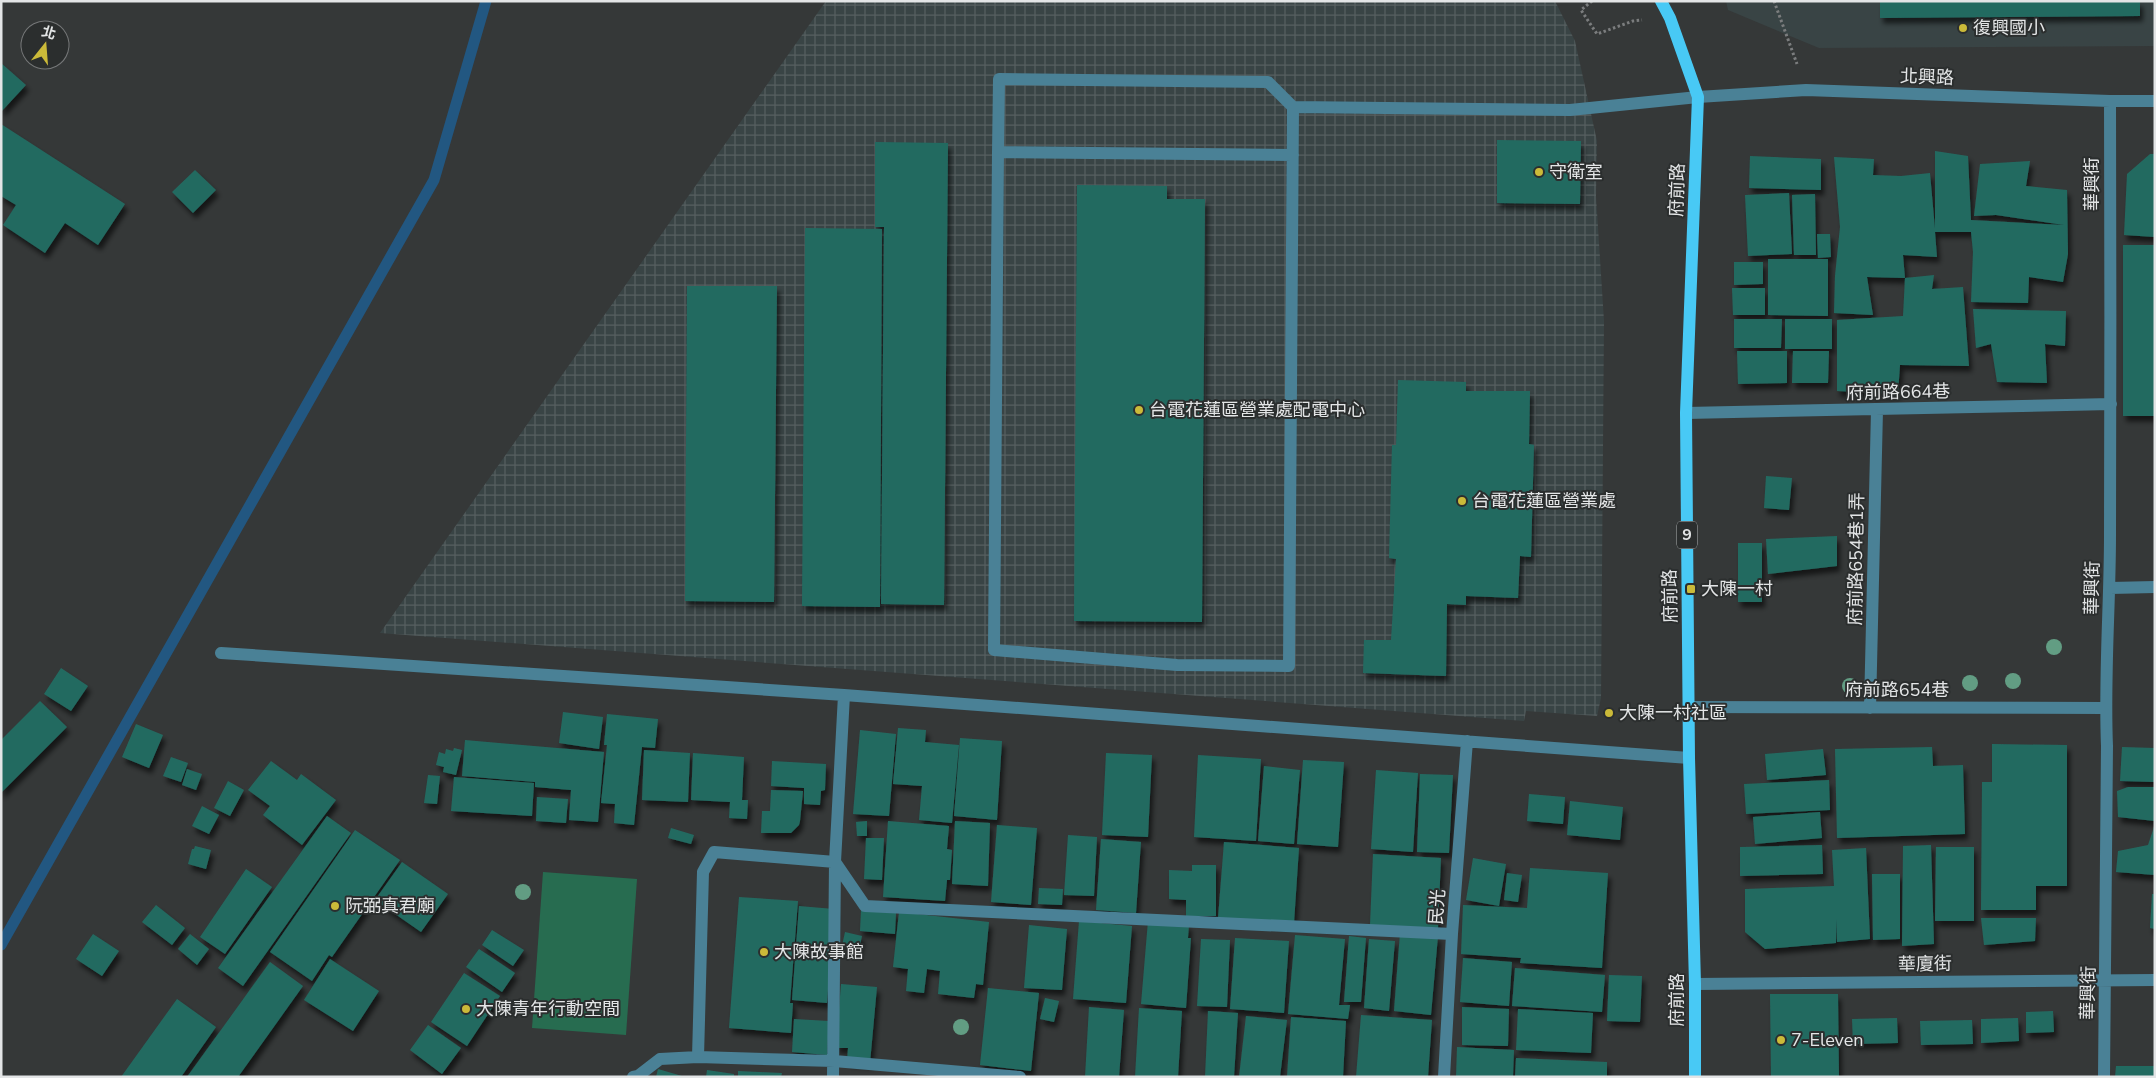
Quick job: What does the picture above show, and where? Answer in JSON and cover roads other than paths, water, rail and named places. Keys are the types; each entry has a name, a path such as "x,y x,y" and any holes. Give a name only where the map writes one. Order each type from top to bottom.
{"main road":[{"name":"府前路","path":"1660,1 1670,18 1698,98 1686,412 1689,707 1695,984 1694,1077"}],"street":[{"path":"999,79 1268,82 1293,107 1289,666 1177,664 994,650 999,79"},
{"name":"北興路","path":"1293,107 1570,110 1806,90 2110,101 2155,100"},
{"name":"華興街","path":"2104,1077 2107,746 2105,708 2110,588 2110,101"},
{"path":"998,152 1293,155"},
{"name":"府前路664巷","path":"1686,412 1877,410 2111,404"},
{"name":"府前路654巷1弄","path":"1870,708 1877,410"},
{"path":"2110,588 2155,587"},
{"path":"221,653 844,695 1690,758"},
{"path":"833,1077 835,862 844,695"},
{"name":"府前路654巷","path":"1689,707 2105,708"},
{"name":"民光","path":"1444,1077 1452,934 1467,741"},
{"path":"698,1057 702,872 714,852 835,862"},
{"path":"835,862 865,906 1452,934"},
{"name":"華廈街","path":"1695,984 2155,980"},
{"path":"636,1076 660,1059 698,1057 834,1061 1020,1077"}],"waterway":[{"path":"1,945 434,180 486,1"}],"place":[{"name":"復興國小","path":"1963,28"},
{"name":"守衛室","path":"1539,172"},
{"name":"台電花蓮區營業處配電中心","path":"1139,410"},
{"name":"台電花蓮區營業處","path":"1462,501"},
{"name":"大陳一村","path":"1691,589"},
{"name":"大陳一村社區","path":"1609,713"},
{"name":"阮弼真君廟","path":"335,906"},
{"name":"大陳故事館","path":"764,952"},
{"name":"大陳青年行動空間","path":"466,1009"},
{"name":"7-Eleven","path":"1781,1040"}]}
